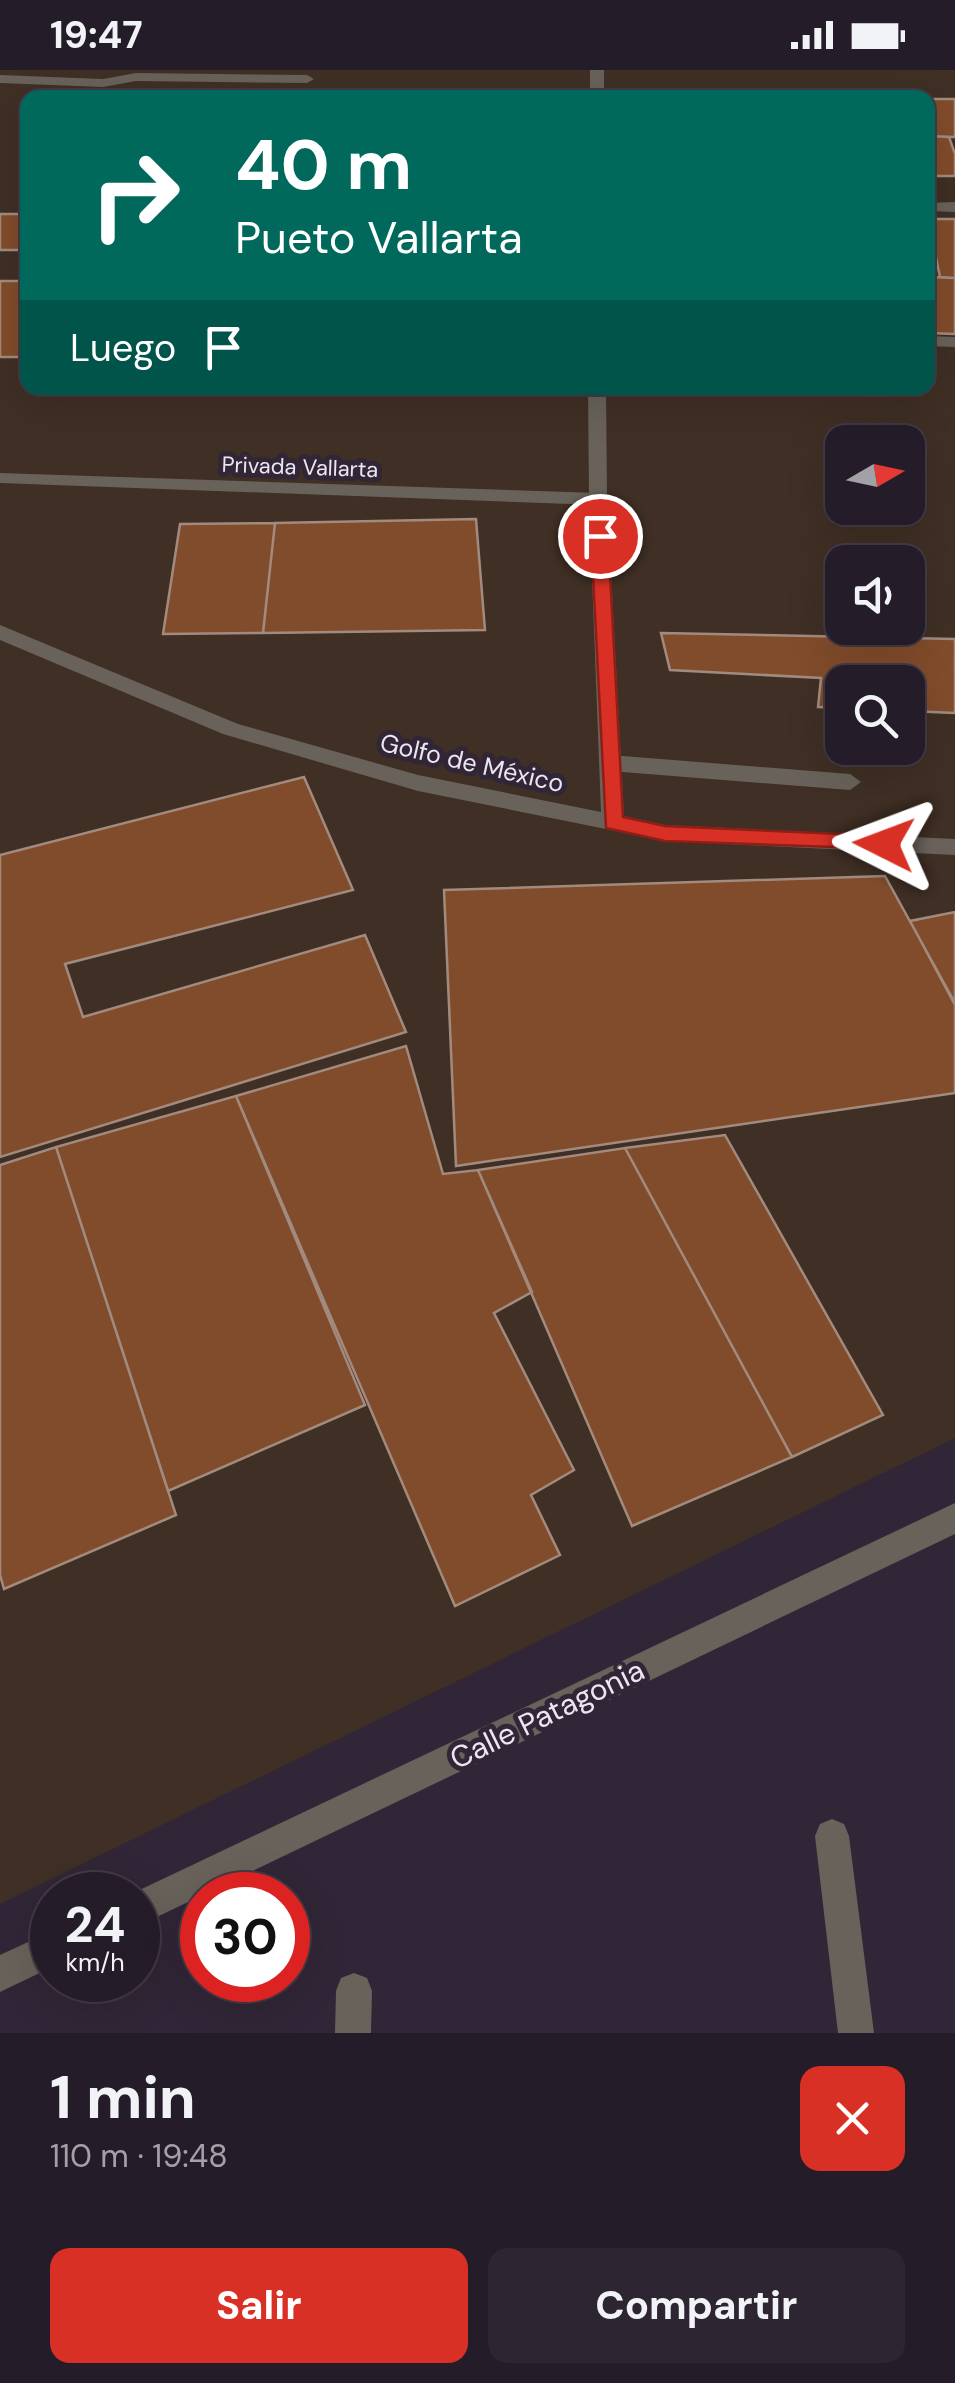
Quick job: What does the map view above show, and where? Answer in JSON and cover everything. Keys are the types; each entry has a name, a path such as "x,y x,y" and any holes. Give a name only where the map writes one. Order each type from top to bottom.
{"street":[{"path":"0,79 102,83 136,77 307,79"},
{"path":"597,395 613,822"},
{"name":"Privada Vallarta","path":"0,478 598,499"},
{"name":"Golfo de México","path":"0,632 231,728 418,783 665,833 955,847"},
{"path":"610,763 850,782"},
{"name":"Calle Patagonia","path":"160,1898 955,1518"},
{"path":"832,1836 856,2033"},
{"path":"0,1974 30,1960"},
{"path":"354,1991 354,2033"}],"shaded area":[{"path":"0,70 955,70 955,1438 66,1872 30,1872 30,1889 0,1904"}],"building":[{"path":"935,99 955,99 955,137 935,136"},
{"path":"935,136 949,137 955,154 955,176 935,176"},
{"path":"0,214 20,214 20,250 0,250"},
{"path":"935,219 955,219 955,278 940,277"},
{"path":"935,277 955,278 955,334 935,333"},
{"path":"0,281 20,281 20,357 0,357"},
{"path":"476,519 485,630 263,633 275,523"},
{"path":"275,523 263,633 163,634 180,524"},
{"path":"661,633 825,636 825,645 925,645 925,638 955,639 955,713 925,712 925,665 825,665 825,707 818,707 821,678 670,670"},
{"path":"304,777 353,890 65,964 83,1017 365,935 406,1032 0,1157 0,855"},
{"path":"885,876 955,1003 955,1093 456,1166 444,890"},
{"path":"955,912 955,1005 910,921"},
{"path":"406,1046 443,1174 478,1170 532,1292 494,1313 574,1470 531,1495 560,1555 455,1606 236,1096"},
{"path":"236,1096 365,1405 168,1491 56,1147"},
{"path":"725,1135 883,1415 792,1457 625,1148"},
{"path":"56,1147 176,1515 4,1589 0,1575 0,1165"},
{"path":"625,1148 792,1457 632,1526 478,1170"}],"route":[{"path":"600,536 613,822 665,833 884,844"}]}
